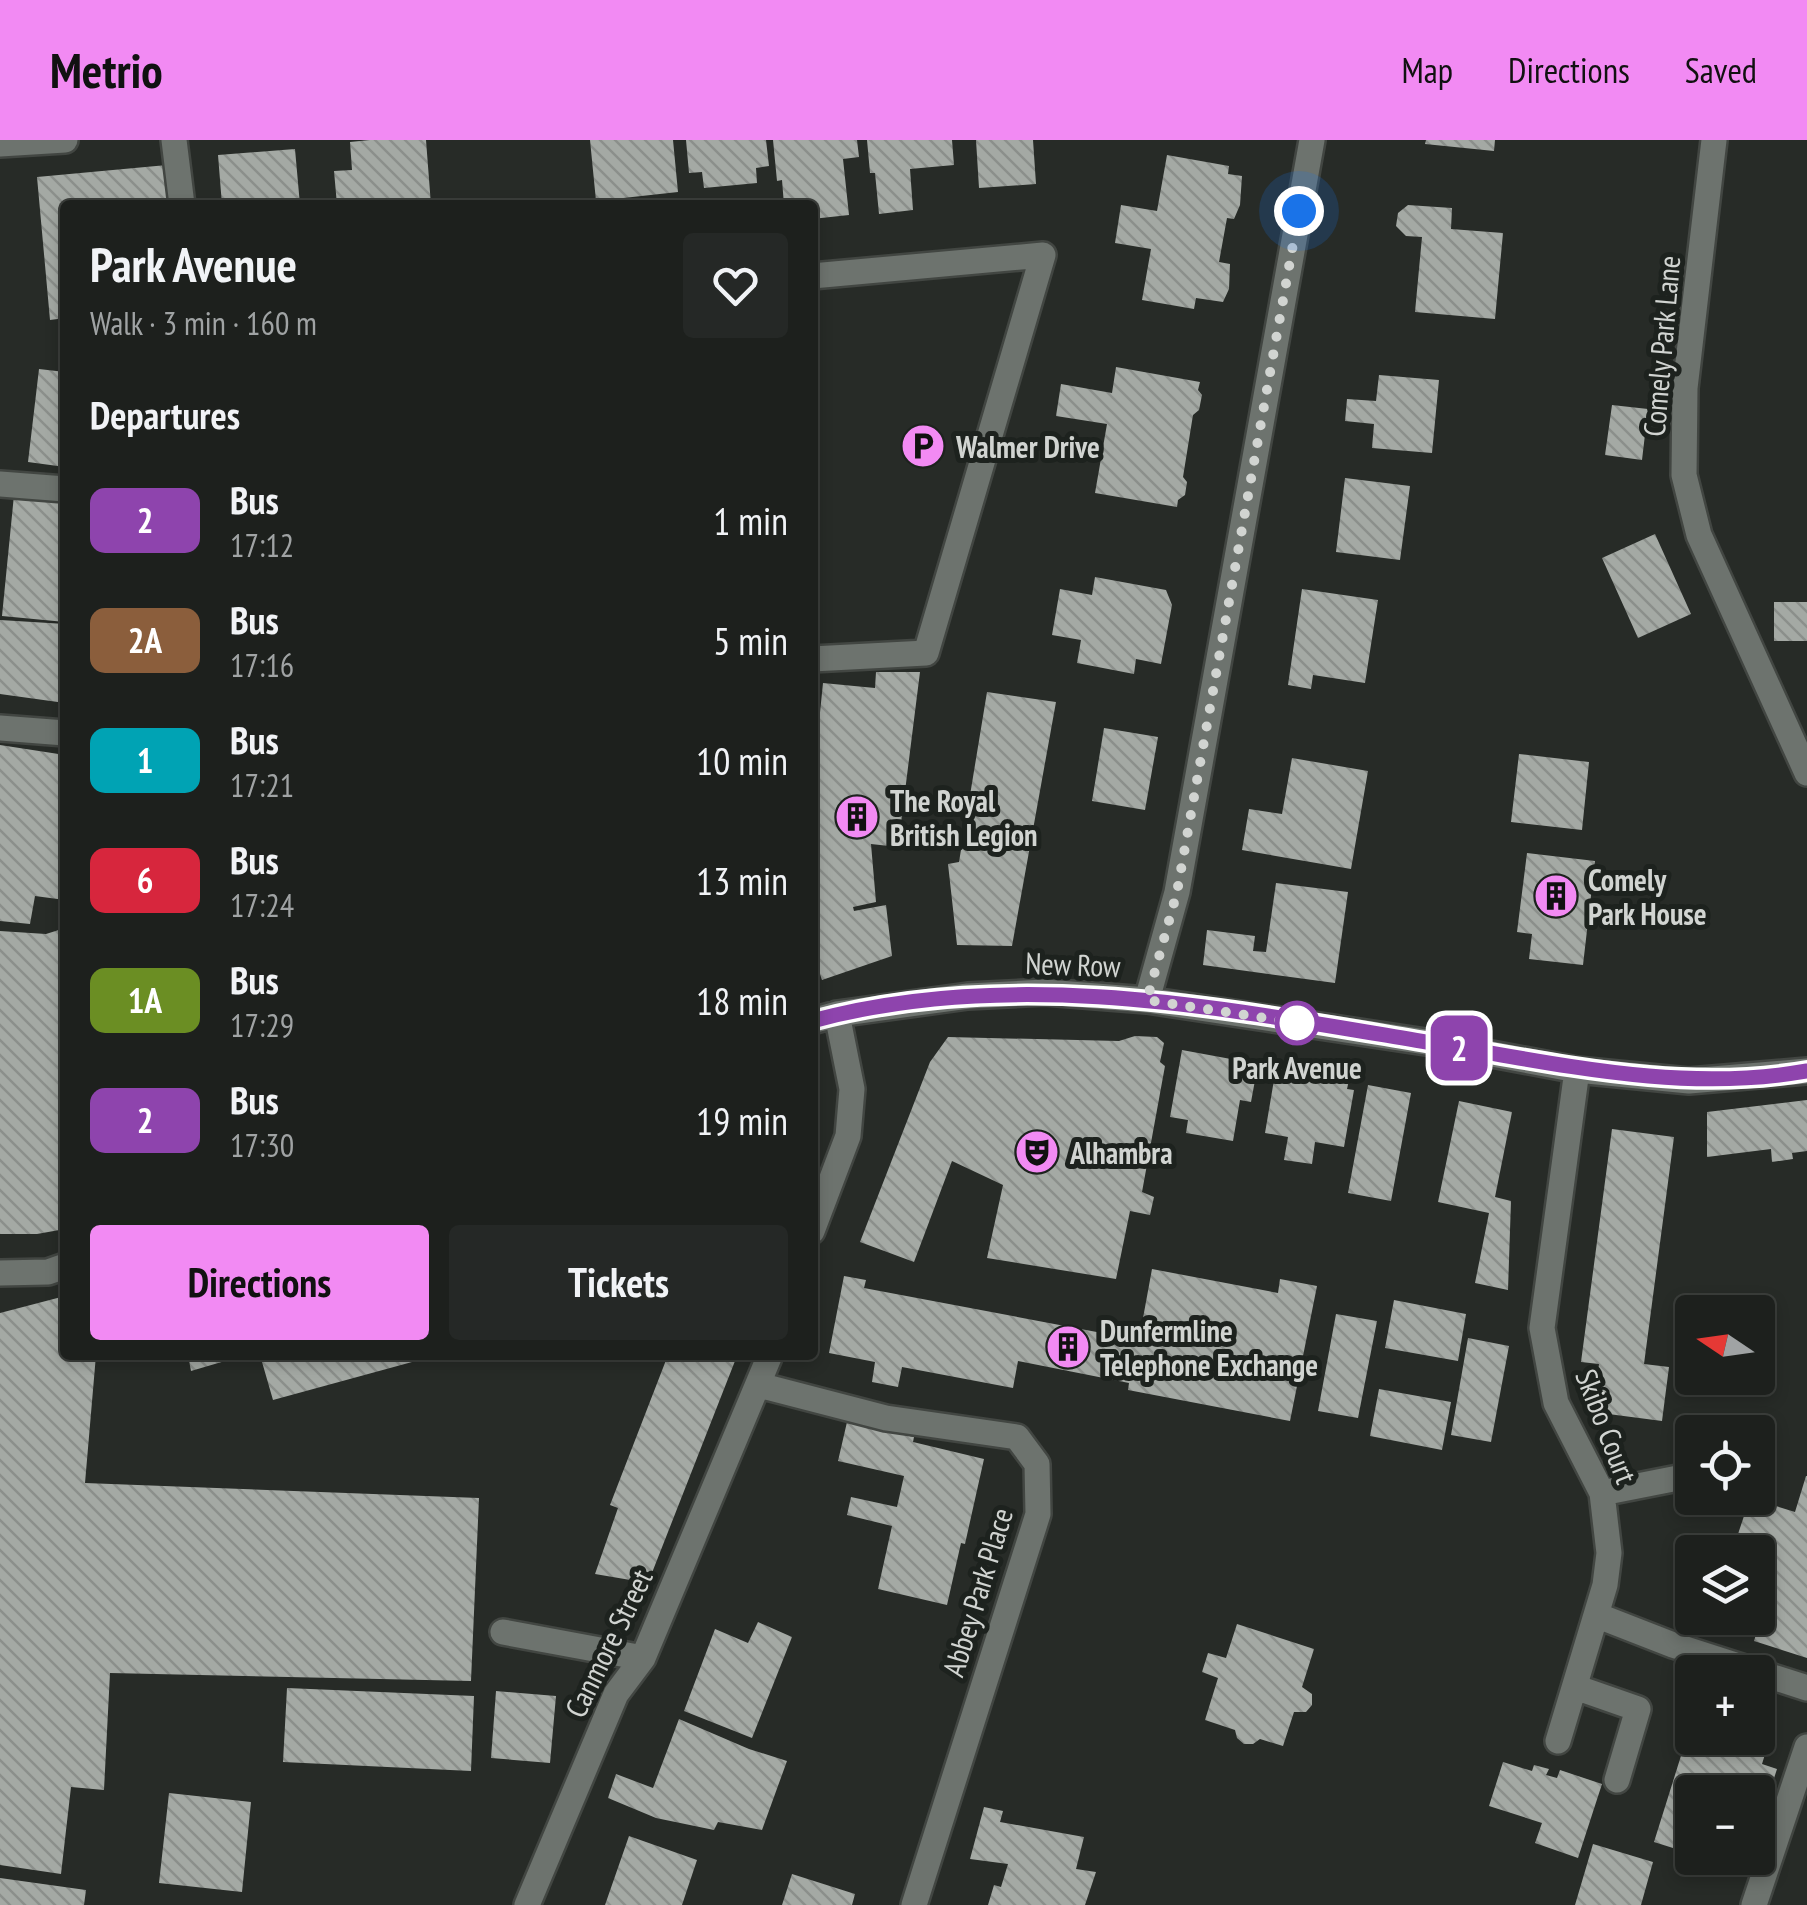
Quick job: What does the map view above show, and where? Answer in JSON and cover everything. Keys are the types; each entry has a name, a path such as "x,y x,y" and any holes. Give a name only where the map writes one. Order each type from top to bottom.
{"street":[{"path":"0,144 64,140"},
{"path":"174,140 181,200"},
{"path":"1147,1000 1177,892 1312,140"},
{"name":"Comely Park Lane","path":"1714,140 1685,388 1684,475 1699,535 1807,773"},
{"path":"818,275 1044,255 926,653 818,659"},
{"path":"0,484 60,488"},
{"path":"0,728 60,733"},
{"name":"New Row","path":"825,1018 968,996 1046,992 1147,1000 1439,1044 1576,1070 1689,1080 1805,1065"},
{"path":"818,1215 848,1136 852,1088 825,1018"},
{"name":"Skibo Court","path":"1558,1742 1605,1585 1608,1553 1602,1493 1556,1402 1542,1328 1576,1070"},
{"path":"0,1273 48,1272 60,1268"},
{"name":"Canmore Street","path":"527,1905 616,1694 643,1658 768,1360"},
{"name":"Abbey Park Place","path":"759,1386 886,1418 1018,1437 1037,1464 1038,1514 914,1905"},
{"path":"1602,1493 1675,1479"},
{"path":"1596,1615 1673,1645 1807,1688"},
{"path":"503,1632 643,1658"},
{"path":"1575,1687 1638,1709 1618,1780"},
{"path":"1754,1905 1807,1747"}],"building":[{"path":"426,140 431,200 337,200 334,171 352,170 350,142"},
{"path":"590,140 673,140 678,192 596,200"},
{"path":"686,140 766,140 769,166 756,168 757,183 704,188 702,172 689,173"},
{"path":"773,140 857,140 859,157 843,159 849,215 818,218 818,200 784,200 782,180 777,181"},
{"path":"867,140 952,140 954,165 910,169 913,210 879,214"},
{"path":"976,140 1033,140 1036,184 979,188"},
{"path":"1426,140 1495,140 1494,151 1425,144"},
{"path":"295,149 300,200 222,200 218,155"},
{"path":"1167,155 1229,166 1228,174 1242,176 1240,205 1234,219 1227,218 1219,262 1230,264 1229,289 1223,302 1196,298 1194,309 1142,300 1151,249 1115,243 1121,205 1157,211"},
{"path":"167,165 170,200 60,200 60,319 50,320 37,177"},
{"path":"1408,205 1452,208 1451,229 1503,233 1495,319 1415,312 1422,237 1406,236 1396,226 1398,213"},
{"path":"1116,367 1200,382 1198,390 1202,395 1199,410 1193,415 1183,477 1187,482 1185,495 1178,500 1177,507 1095,493 1107,424 1056,416 1061,384 1112,393"},
{"path":"39,369 60,371 60,466 28,462"},
{"path":"1379,375 1439,380 1432,453 1372,448 1374,424 1345,421 1347,399 1376,401"},
{"path":"1612,405 1648,409 1642,460 1605,455"},
{"path":"1345,478 1410,486 1400,560 1336,552"},
{"path":"14,495 60,500 60,622 2,616"},
{"path":"1655,534 1691,614 1638,638 1602,558"},
{"path":"1095,577 1166,590 1172,605 1161,664 1136,659 1134,674 1077,663 1081,640 1052,635 1060,589 1092,595"},
{"path":"1302,589 1378,600 1365,683 1313,675 1311,689 1288,685"},
{"path":"1774,602 1807,602 1807,641 1774,641"},
{"path":"0,620 60,624 60,702 0,694"},
{"name":"The Royal British Legion","path":"876,672 920,672 898,847 871,844 876,902 853,907 854,911 886,905 892,956 822,980 818,968 818,732 823,683 875,688"},
{"path":"987,692 1056,702 1012,946 957,945 948,864 959,862"},
{"path":"1104,728 1158,737 1145,810 1092,801"},
{"path":"0,745 60,754 60,899 35,896 30,924 0,921"},
{"path":"1519,754 1589,762 1582,830 1511,822"},
{"path":"1292,758 1368,771 1351,869 1242,850 1249,809 1282,814"},
{"name":"Comely Park House","path":"1527,853 1595,861 1583,965 1529,959 1532,934 1517,932"},
{"path":"1276,883 1348,892 1335,983 1203,965 1207,930 1255,936 1253,951 1266,952"},
{"path":"60,930 60,1230 0,1234 0,931 46,934"},
{"name":"Alhambra","path":"1135,1036 1157,1037 1164,1043 1160,1062 1165,1066 1142,1192 1154,1197 1150,1215 1130,1211 1116,1279 987,1258 1003,1185 952,1161 914,1262 860,1242 930,1062 948,1037 1119,1041"},
{"path":"1182,1050 1258,1064 1251,1102 1240,1100 1233,1141 1186,1133 1188,1120 1170,1117"},
{"path":"1276,1068 1349,1080 1347,1089 1354,1090 1344,1147 1315,1142 1312,1164 1284,1160 1288,1137 1265,1133"},
{"path":"1368,1085 1411,1093 1391,1201 1348,1193"},
{"path":"1807,1100 1807,1151 1792,1153 1793,1159 1772,1162 1771,1149 1707,1157 1707,1112"},
{"path":"1459,1101 1512,1112 1495,1197 1511,1201 1508,1290 1475,1283 1489,1213 1438,1202"},
{"path":"1612,1129 1674,1137 1644,1364 1669,1367 1662,1421 1593,1412 1599,1364 1581,1362"},
{"name":"Dunfermline Telephone Exchange","path":"1152,1269 1278,1293 1280,1279 1317,1286 1290,1421 1128,1390 1129,1383 1018,1361 1013,1388 902,1367 898,1387 872,1382 875,1362 829,1353 844,1276 866,1280 864,1288 1139,1340"},
{"path":"60,1297 60,1360 96,1360 85,1483 479,1498 471,1681 110,1673 104,1790 71,1787 61,1874 0,1865 0,1313"},
{"path":"1394,1300 1466,1314 1458,1361 1385,1348"},
{"path":"1336,1314 1377,1321 1358,1418 1318,1411"},
{"path":"1468,1338 1509,1346 1491,1442 1451,1435"},
{"path":"189,1360 228,1360 191,1371"},
{"path":"261,1360 419,1360 273,1400"},
{"path":"666,1360 735,1361 648,1583 595,1574 618,1508 610,1505"},
{"path":"1379,1389 1451,1402 1442,1450 1370,1436"},
{"path":"847,1422 984,1459 947,1605 878,1589 892,1526 847,1515 851,1497 897,1507 904,1476 838,1461"},
{"path":"1807,1476 1807,1658 1754,1641 1756,1635 1775,1635 1775,1535 1738,1535 1744,1515 1775,1515 1775,1506 1795,1512"},
{"path":"758,1622 792,1637 752,1738 684,1711 715,1629 748,1643"},
{"path":"1237,1624 1314,1649 1302,1687 1312,1694 1312,1705 1306,1712 1294,1712 1283,1746 1260,1739 1244,1744 1235,1730 1205,1720 1218,1678 1202,1672 1208,1653 1226,1658"},
{"path":"287,1688 474,1696 471,1771 283,1762"},
{"path":"496,1691 556,1696 550,1763 491,1758"},
{"path":"679,1719 787,1761 762,1830 718,1822 714,1830 656,1818 608,1798 616,1774 653,1788"},
{"path":"1681,1755 1765,1755 1762,1764 1777,1769 1775,1775 1675,1775 1675,1849 1654,1842"},
{"path":"1503,1762 1532,1771 1534,1765 1549,1769 1546,1775 1557,1778 1560,1770 1602,1784 1578,1858 1535,1843 1542,1823 1489,1806"},
{"path":"169,1793 251,1802 242,1892 159,1883"},
{"path":"984,1807 1003,1811 1000,1822 1084,1837 1076,1869 1096,1872 1085,1905 988,1905 994,1885 1001,1887 1008,1864 970,1859"},
{"path":"629,1836 697,1860 682,1905 605,1905"},
{"path":"1593,1844 1653,1862 1641,1905 1575,1905"},
{"path":"792,1874 855,1894 852,1905 782,1905"},
{"path":"0,1878 86,1890 84,1905 0,1905"}],"bus line":[{"name":"2","path":"818,1019 968,996 1046,992 1147,1000 1439,1044 1576,1070 1689,1080 1807,1071"}],"place":[{"name":"Walmer Drive","path":"923,446"},
{"name":"The Royal British Legion","path":"857,817"},
{"name":"Comely Park House","path":"1556,896"},
{"name":"Park Avenue","path":"1297,1023"},
{"name":"Alhambra","path":"1037,1152"},
{"name":"Dunfermline Telephone Exchange","path":"1068,1347"}],"route":[{"path":"1297,1023 1147,1000 1177,892 1299,211"}]}
